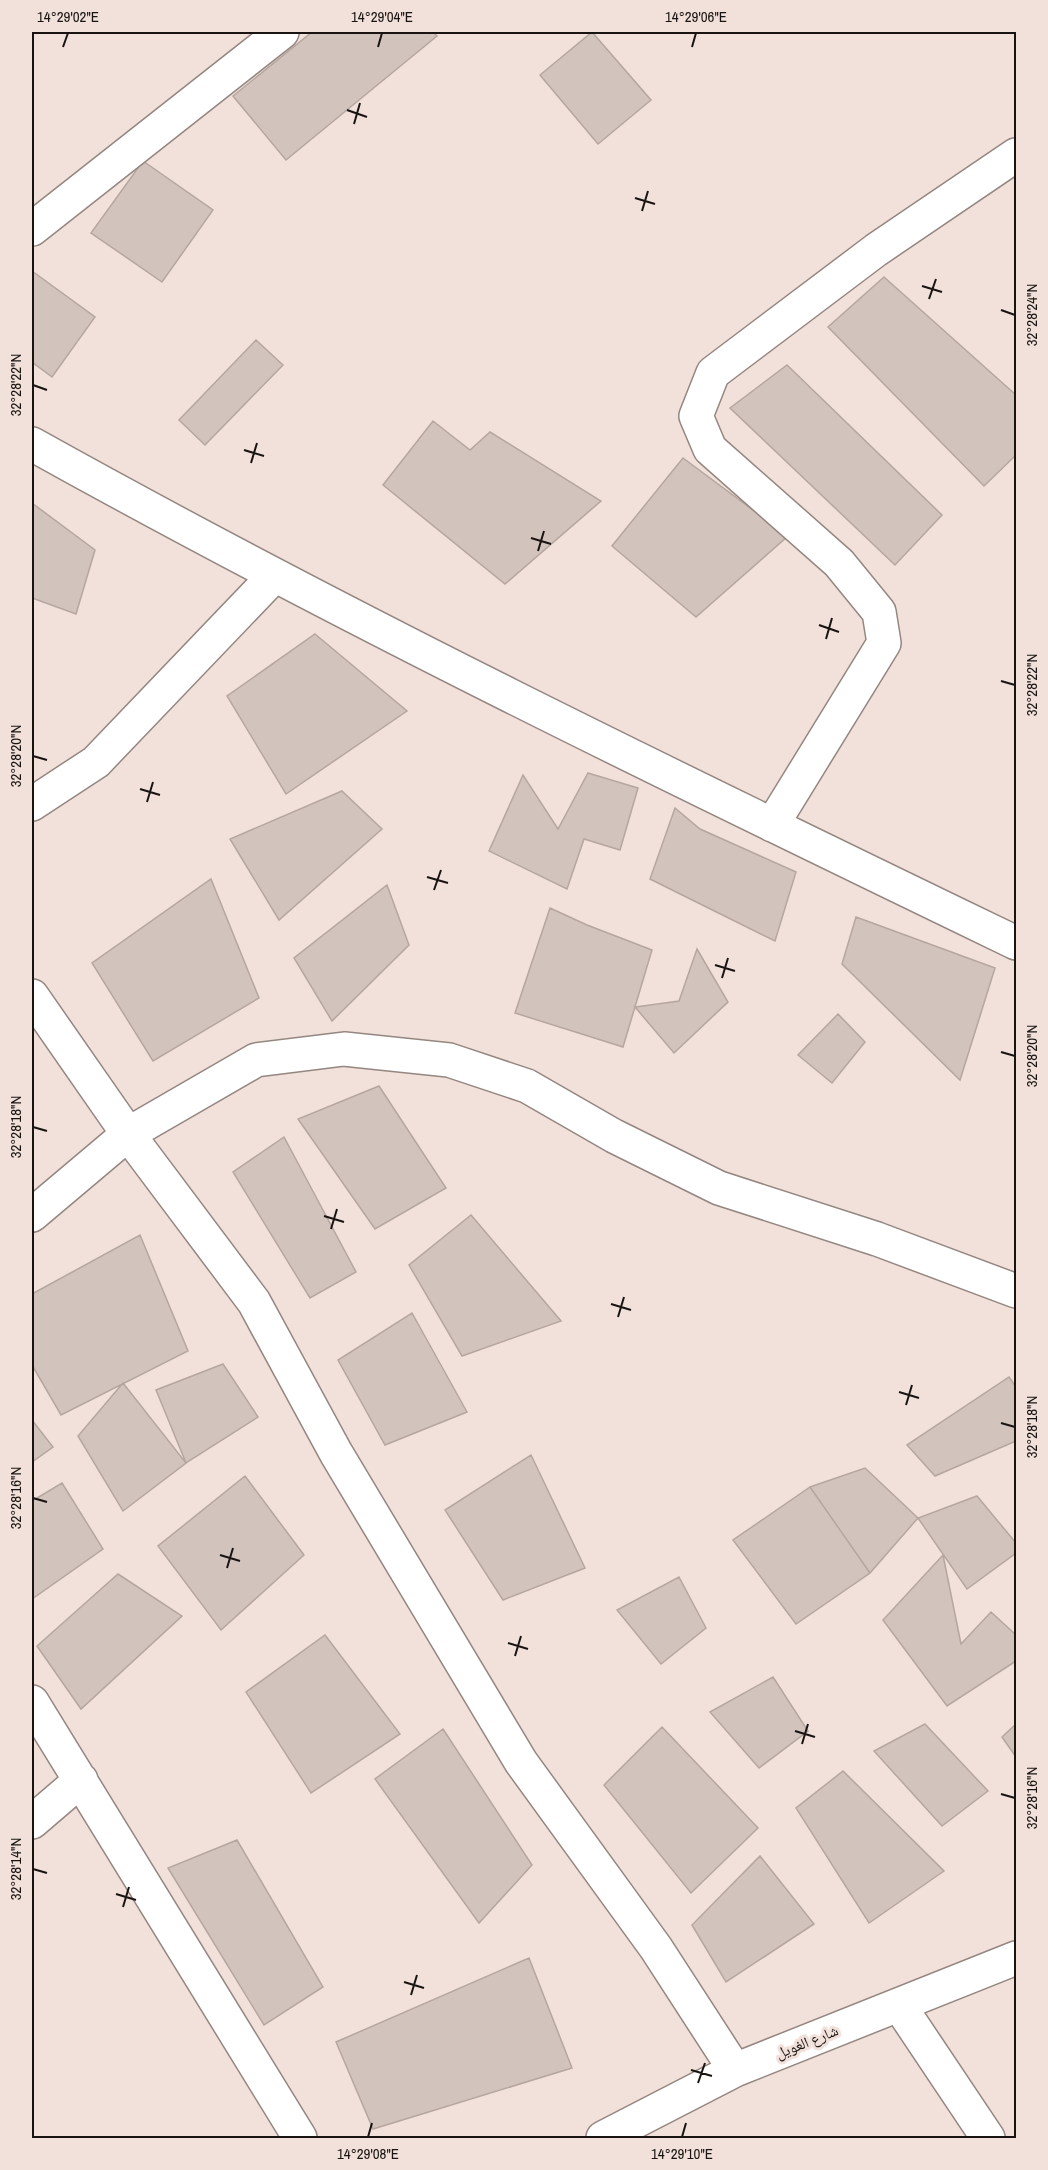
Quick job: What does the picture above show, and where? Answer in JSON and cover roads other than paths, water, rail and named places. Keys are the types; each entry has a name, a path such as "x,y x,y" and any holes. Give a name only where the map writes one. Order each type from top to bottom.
{"street":[{"path":"32,229 282,32"},
{"path":"772,825 884,643 879,612 839,563 710,449 696,416 713,374 876,250 1017,155"},
{"path":"32,444 274,576 772,825 1017,943"},
{"path":"32,804 96,762 274,576"},
{"path":"32,996 128,1134 254,1302 336,1453 521,1762 656,1948 735,2070"},
{"path":"32,1215 128,1134 256,1060 344,1049 448,1060 527,1086 614,1136 719,1188 877,1239 1017,1291"},
{"path":"32,1702 300,2139"},
{"path":"32,1822 81,1780"},
{"name":"شارع الغويل","path":"603,2139 735,2070 1017,1958"},
{"path":"899,2005 988,2139"}]}
